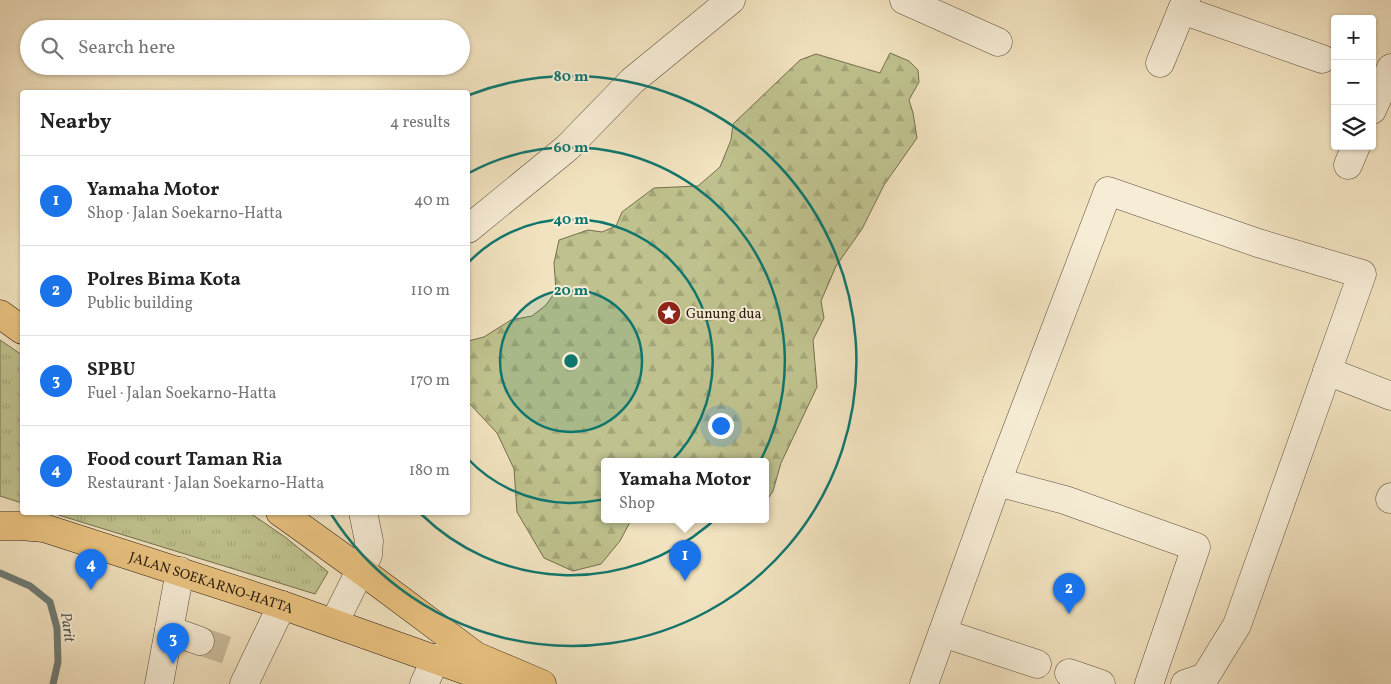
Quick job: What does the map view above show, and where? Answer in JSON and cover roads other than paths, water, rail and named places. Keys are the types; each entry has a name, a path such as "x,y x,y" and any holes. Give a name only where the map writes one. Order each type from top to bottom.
{"highway":[{"path":"0,314 20,329"},
{"path":"284,515 476,656 542,684"},
{"name":"JALAN SOEKARNO-HATTA","path":"0,526 44,528 282,605 436,658 504,684"}],"street":[{"path":"470,227 567,148 632,81 731,0"},
{"path":"904,0 998,42"},
{"path":"1160,63 1184,5 1322,59"},
{"path":"1374,105 1391,68"},
{"path":"924,684 997,482 1108,191 1258,243 1362,274 1237,624 1206,676 1185,684"},
{"path":"1328,371 1391,396"},
{"path":"997,482 1065,500 1196,546 1149,684"},
{"path":"334,623 362,571 368,555 369,541 364,515"},
{"path":"159,684 180,571"},
{"path":"244,684 247,657 282,605"},
{"path":"169,630 200,641"},
{"path":"943,633 1037,664"},
{"path":"424,684 436,658"},
{"path":"1069,673 1101,684"}],"waterway":[{"name":"Parit","path":"0,573 30,586 50,602 57,628 58,662 53,684"}],"tunnel":[{"path":"200,641 238,654"}],"place":[{"name":"Gunung dua","path":"669,313"},
{"name":"Yamaha Motor","path":"685,581"},
{"name":"Food court Taman Ria","path":"91,590"},
{"name":"Polres Bima Kota","path":"1069,614"},
{"name":"SPBU","path":"173,664"}]}
